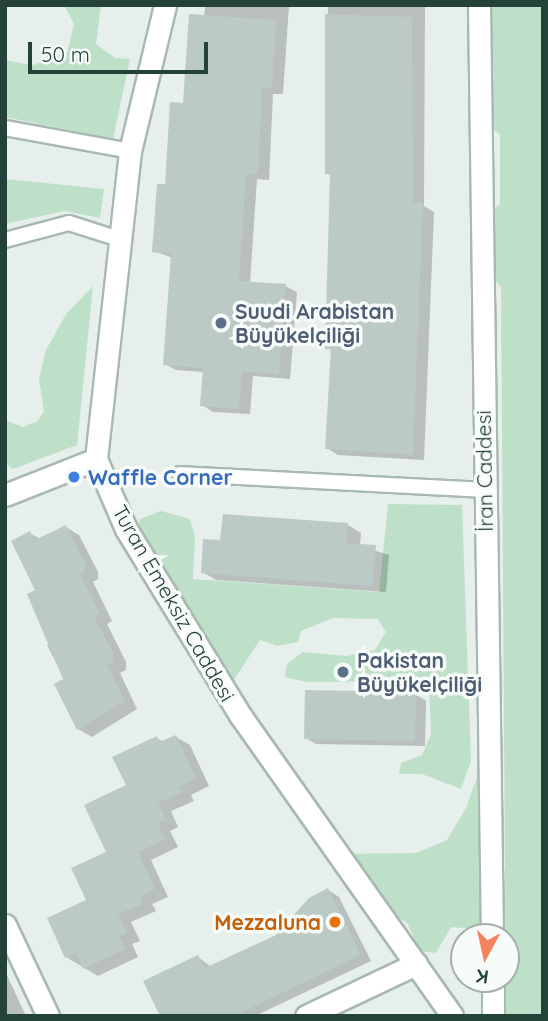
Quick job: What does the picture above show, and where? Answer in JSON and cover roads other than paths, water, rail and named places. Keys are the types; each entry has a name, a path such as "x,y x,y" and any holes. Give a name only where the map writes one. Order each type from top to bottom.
{"street":[{"name":"Turan Emeksiz Caddesi","path":"165,5 130,151 96,459 126,529 240,715 452,1016"},
{"name":"İran Caddesi","path":"479,5 492,923"},
{"path":"5,495 96,459"},
{"path":"5,925 48,1016"},
{"path":"306,1016 416,964"},
{"path":"492,993 493,1016"}],"lane":[{"path":"5,128 130,151"},
{"path":"5,240 69,223 119,239"},
{"path":"180,474 484,490"}],"place":[{"name":"Suudi Arabistan Büyükelçiliği","path":"221,323"},
{"name":"Waffle Corner","path":"74,477"},
{"name":"Pakistan Büyükelçiliği","path":"343,672"},
{"name":"Mezzaluna","path":"335,922"}]}
